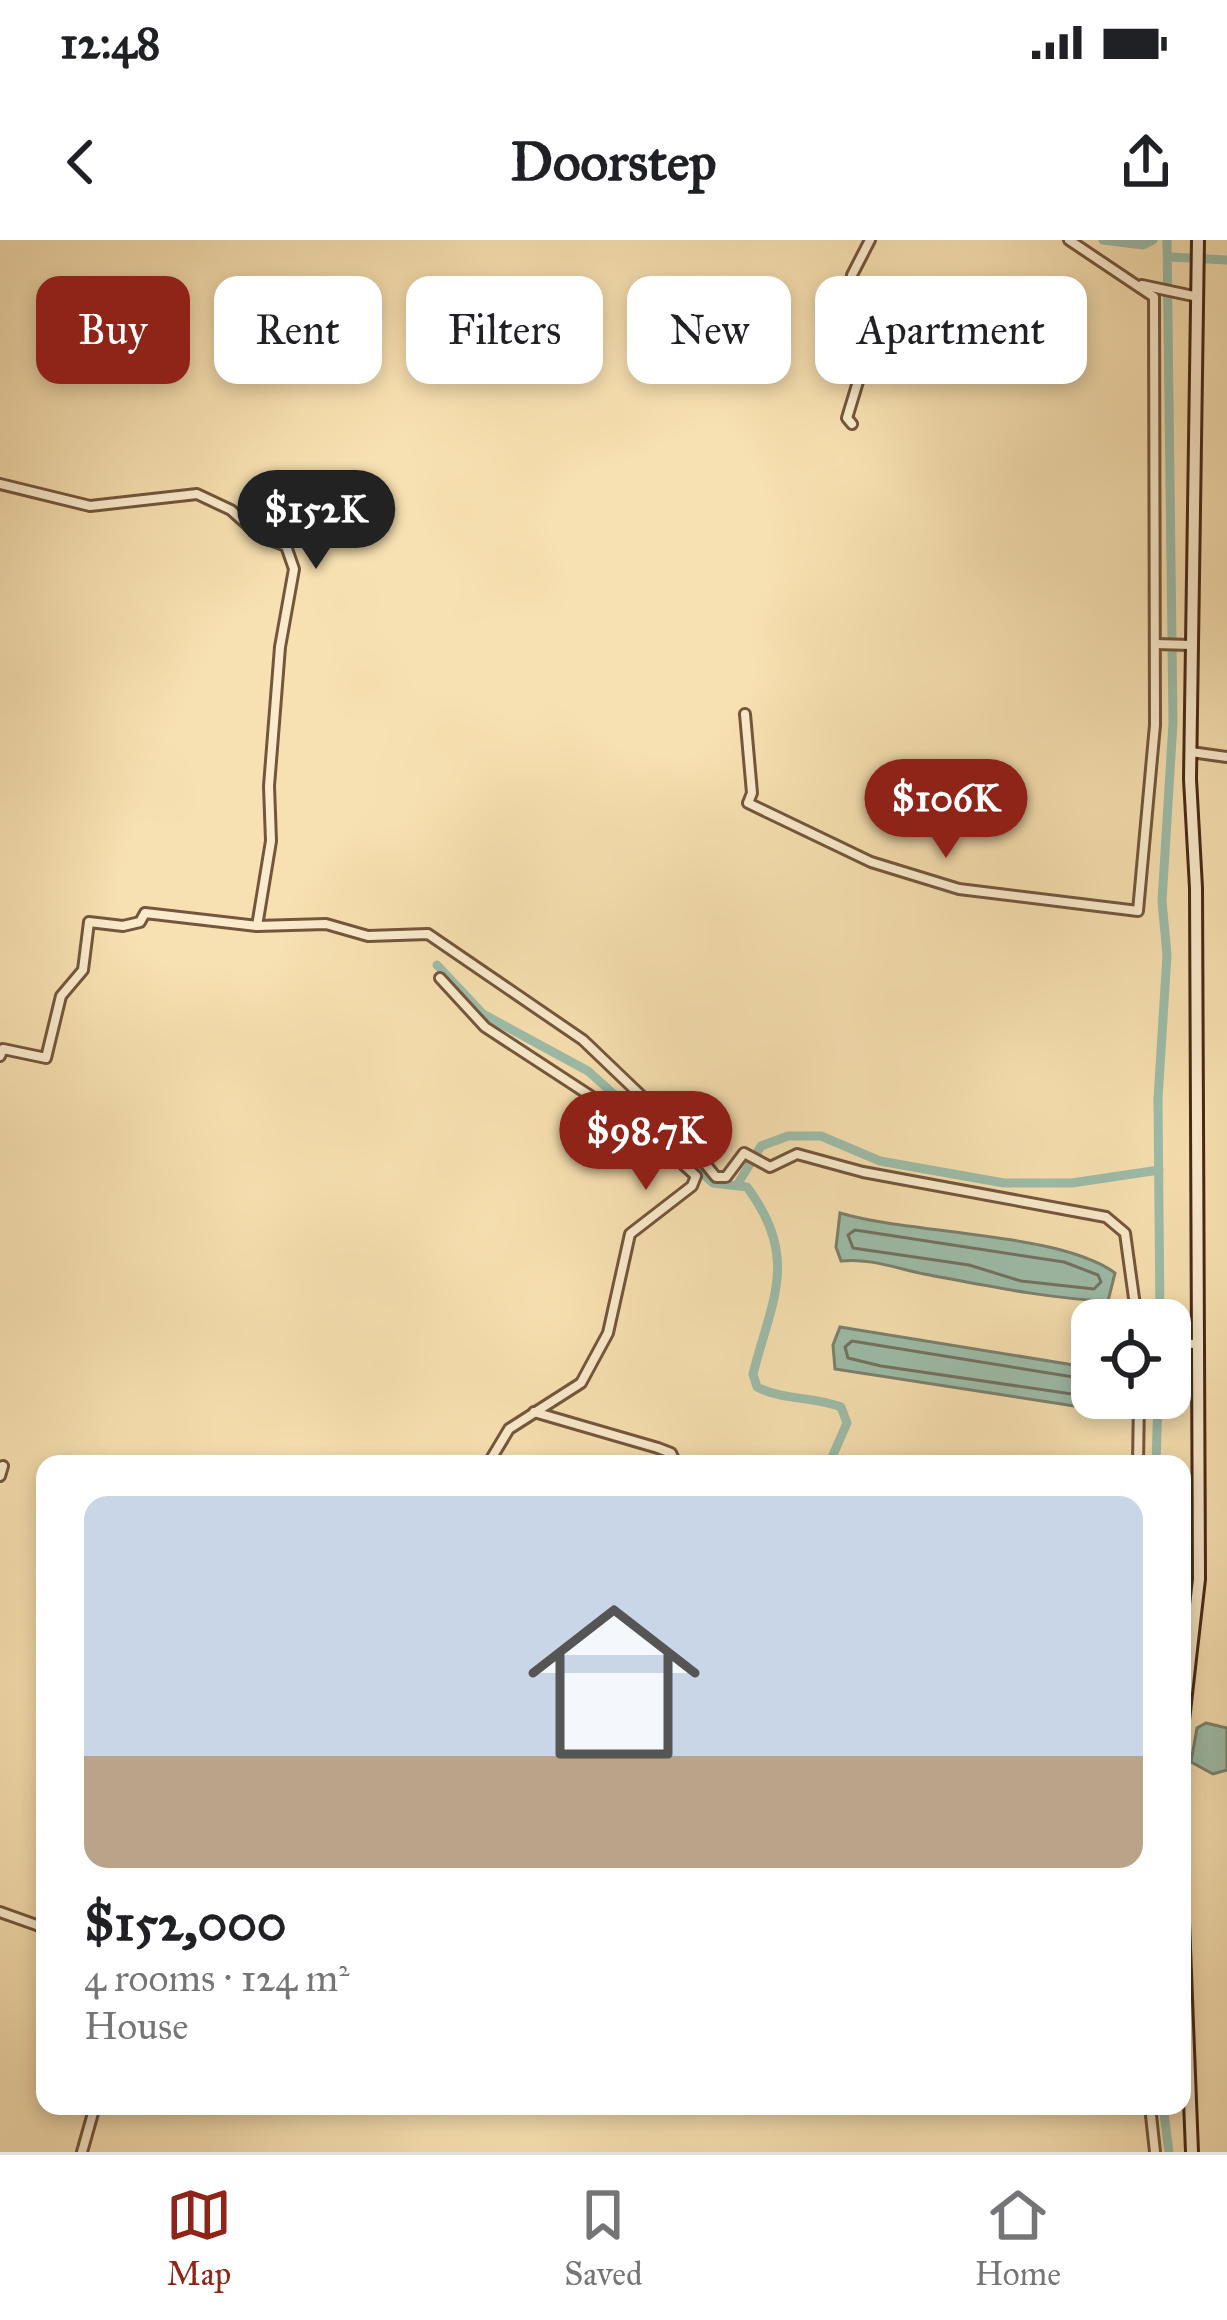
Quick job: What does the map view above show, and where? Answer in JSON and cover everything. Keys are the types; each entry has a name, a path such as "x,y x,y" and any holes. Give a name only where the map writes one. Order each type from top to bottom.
{"street":[{"path":"852,424 847,418 863,365 841,346 852,275 870,240"},
{"path":"745,714 752,794 748,803 871,862 958,889 1138,911 1155,725 1159,572 1154,297 1069,240"},
{"path":"1191,1650 1199,1580 1191,752 1198,240"},
{"path":"1137,283 1199,297"},
{"path":"0,484 90,506 197,494 231,510 248,529 286,545 294,569 280,647 269,786 271,841 257,926"},
{"path":"1155,644 1192,645"},
{"path":"1191,752 1227,757"},
{"path":"0,1056 3,1049 46,1058 61,996 83,970 89,922 123,926 140,922 145,913 257,926 326,924 368,936 428,934 583,1040 721,1179 744,1153 770,1167 797,1154 863,1172 1106,1216 1125,1233 1134,1299"},
{"path":"440,978 485,1027 652,1136 696,1176 692,1186 630,1234 608,1333 581,1383 500,1437 492,1455"},
{"path":"1191,1343 1196,1343"},
{"path":"533,1412 672,1455"},
{"path":"1138,1419 1138,1455"},
{"path":"0,1912 36,1925"},
{"path":"82,2152 92,2115"},
{"path":"1151,2115 1155,2152"},
{"path":"1191,2115 1192,2152"}],"water":[{"path":"840,1213 1059,1249 1115,1273 1108,1299 1088,1299 872,1262 841,1261 836,1247"},
{"path":"840,1327 1071,1365 1071,1405 835,1369 833,1345"},
{"path":"1206,1723 1227,1728 1227,1770 1213,1774 1191,1762 1197,1728"}],"waterway":[{"path":"1103,240 1143,245 1153,240"},
{"path":"1160,1299 1158,1099 1167,955 1162,901 1173,723 1167,240"},
{"path":"1170,257 1227,260"},
{"path":"437,965 483,1014 588,1071 713,1183 747,1187 763,1212 777,1258 773,1301 753,1374 757,1387 841,1407 847,1423 833,1455"},
{"path":"737,1185 761,1146 788,1136 821,1136 880,1161 1004,1183 1072,1183 1159,1170"},
{"path":"1156,1455 1157,1419"},
{"path":"1164,2115 1169,2152"}]}
